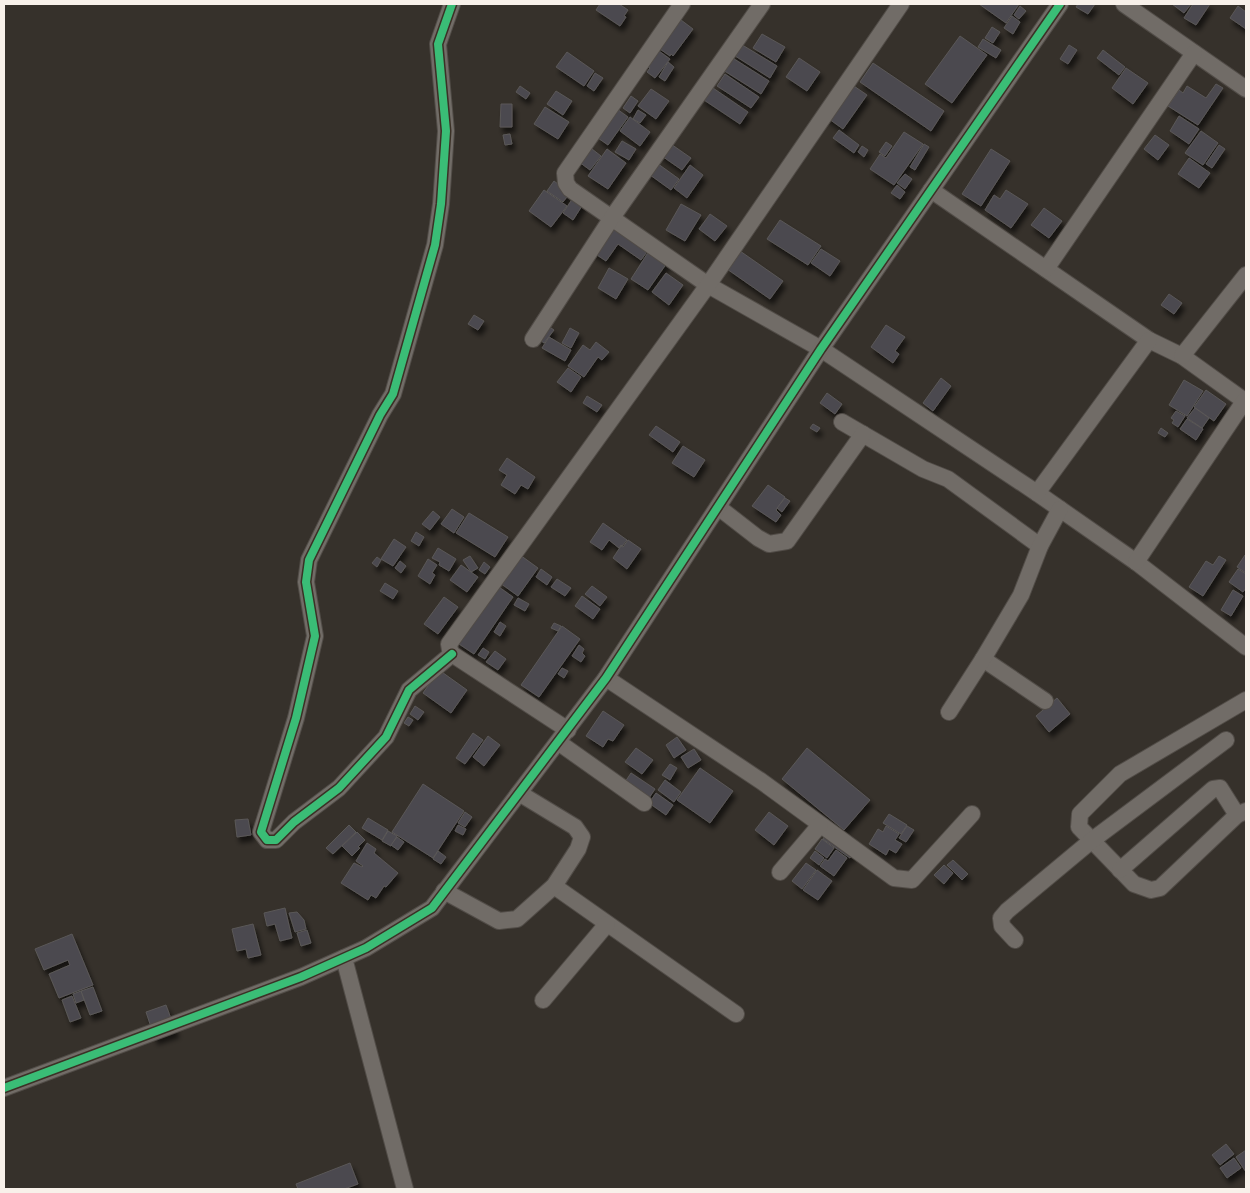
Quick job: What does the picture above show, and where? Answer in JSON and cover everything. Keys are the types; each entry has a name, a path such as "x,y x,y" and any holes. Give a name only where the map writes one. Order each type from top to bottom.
{"street":[{"path":"452,4 438,44 446,132 441,204 435,245 393,394 380,415 309,560 306,582 315,636 296,718 261,832 266,840 276,840 294,822 339,788 386,738 409,690 452,654"},
{"path":"682,4 565,174 566,183 570,189 708,285 821,349 1038,493 1136,562 1246,647"},
{"path":"533,339 611,219 762,4"},
{"path":"644,803 563,736 452,654 449,644 708,285 901,4"},
{"path":"4,1088 301,977 366,948 432,908 606,678 821,349 1060,4"},
{"path":"1124,4 1246,89"},
{"path":"1046,269 1194,53"},
{"path":"932,190 1149,340 1182,356 1245,401 1136,562"},
{"path":"1182,356 1246,275"},
{"path":"1038,493 1149,340"},
{"path":"842,422 923,469 948,478 1040,546"},
{"path":"718,507 758,538 769,544 787,541 863,434"},
{"path":"949,712 1021,595 1040,546 1060,509"},
{"path":"983,659 1045,701"},
{"path":"606,678 761,781 894,878 912,880 972,814"},
{"path":"1120,870 1213,789 1220,788 1241,813 1160,888 1151,890 1134,884 1120,870 1091,841 1079,826 1080,814 1120,774 1246,700"},
{"path":"1015,940 1002,926 1001,918 1007,911 1091,841 1226,740"},
{"path":"444,891 499,920 517,918 554,886 578,849 582,837 575,827 519,793"},
{"path":"780,872 820,825"},
{"path":"554,886 736,1014"},
{"path":"544,1000 608,924"},
{"path":"344,958 405,1189"}],"building":[{"path":"600,4 619,4 628,10 620,26 596,10"},
{"path":"979,4 1019,4 1006,23"},
{"path":"1078,4 1095,4 1088,14 1076,7"},
{"path":"1172,4 1191,4 1184,13"},
{"path":"1193,4 1210,4 1196,25 1184,18"},
{"path":"1020,6 1026,11 1019,19 1014,15"},
{"path":"1238,6 1246,12 1246,29 1230,18"},
{"path":"1012,16 1020,22 1013,34 1004,28"},
{"path":"677,17 693,29 673,56 671,54 670,56 654,45"},
{"path":"992,27 1000,32 993,43 985,38"},
{"path":"762,34 785,47 776,62 753,48"},
{"path":"960,36 987,55 952,103 925,84"},
{"path":"983,39 1001,50 996,58 978,47"},
{"path":"739,43 777,66 770,78 732,54"},
{"path":"1069,45 1077,50 1068,64 1060,59"},
{"path":"652,46 670,59 655,78 647,72 650,68 641,62"},
{"path":"1103,50 1125,67 1119,75 1097,58"},
{"path":"567,52 594,71 584,86 556,67"},
{"path":"731,57 769,81 761,94 723,70"},
{"path":"799,58 820,72 807,91 786,77"},
{"path":"668,62 674,67 665,81 659,77"},
{"path":"873,63 944,111 931,131 860,82"},
{"path":"1126,68 1148,83 1133,104 1112,88"},
{"path":"595,73 603,78 594,91 587,86"},
{"path":"725,74 759,97 751,108 717,86"},
{"path":"848,82 867,95 843,129 825,116"},
{"path":"1216,84 1223,88 1198,125 1168,106 1179,90 1183,93 1187,86 1206,98"},
{"path":"520,86 530,93 526,99 516,92"},
{"path":"710,86 748,112 740,124 701,98"},
{"path":"651,89 669,101 656,119 638,106"},
{"path":"556,91 572,101 563,115 547,104"},
{"path":"631,96 638,101 630,113 623,108"},
{"path":"501,104 512,104 512,127 500,127"},
{"path":"610,104 628,117 608,145 598,138"},
{"path":"545,107 569,122 558,139 534,124"},
{"path":"638,110 646,115 640,123 633,119"},
{"path":"1179,116 1199,129 1189,144 1170,131"},
{"path":"630,117 650,132 640,146 620,131"},
{"path":"839,130 859,145 854,153 833,138"},
{"path":"1201,131 1218,143 1203,165 1185,153"},
{"path":"904,132 923,144 894,185 870,169 880,154 886,158"},
{"path":"510,134 512,144 505,145 503,135"},
{"path":"1155,135 1169,145 1158,160 1144,149"},
{"path":"622,141 636,149 629,160 615,152"},
{"path":"583,142 601,156 590,170 571,156"},
{"path":"668,142 691,158 682,170 659,154"},
{"path":"886,142 892,146 885,156 879,152"},
{"path":"924,144 929,147 915,170 910,167"},
{"path":"1219,145 1225,149 1212,168 1206,164"},
{"path":"862,146 868,150 864,157 858,152"},
{"path":"607,149 626,163 608,189 588,176"},
{"path":"991,149 1010,161 981,206 962,194"},
{"path":"1189,158 1210,173 1199,188 1178,174"},
{"path":"654,161 679,179 671,190 646,172"},
{"path":"690,165 703,175 687,198 674,188"},
{"path":"905,174 912,179 905,189 897,183"},
{"path":"554,181 570,193 563,202 547,191"},
{"path":"897,185 905,192 900,199 891,193"},
{"path":"544,190 567,206 551,227 529,211"},
{"path":"1006,190 1028,204 1011,228 985,210 994,195 1000,199"},
{"path":"575,195 585,201 573,220 563,213"},
{"path":"681,204 701,215 685,241 666,230"},
{"path":"1044,208 1062,221 1049,238 1031,225"},
{"path":"710,214 727,226 715,241 699,229"},
{"path":"609,220 649,249 641,260 618,244 606,261 588,249"},
{"path":"780,220 821,246 808,265 767,239"},
{"path":"651,248 669,260 648,290 631,279"},
{"path":"821,249 840,261 830,276 811,263"},
{"path":"740,251 783,281 770,299 727,269"},
{"path":"609,268 628,279 616,299 598,288"},
{"path":"666,273 683,285 669,305 652,292"},
{"path":"1169,294 1182,303 1174,314 1161,305"},
{"path":"474,315 484,321 478,330 468,324"},
{"path":"545,324 554,330 544,343 536,337"},
{"path":"886,325 905,337 895,351 899,354 893,363 871,347"},
{"path":"570,328 579,333 571,348 562,343"},
{"path":"549,337 571,350 565,361 542,348"},
{"path":"596,342 609,352 602,360 598,357 584,377 568,366 583,345 590,350"},
{"path":"568,368 581,377 571,392 557,382"},
{"path":"941,378 951,386 933,411 923,403"},
{"path":"1184,380 1203,391 1187,416 1169,405"},
{"path":"1206,390 1226,404 1214,421 1194,407"},
{"path":"827,393 842,404 835,414 820,403"},
{"path":"587,396 602,405 597,412 583,403"},
{"path":"1195,408 1209,418 1202,428 1187,418"},
{"path":"1176,411 1185,416 1178,427 1172,423 1174,420 1171,418"},
{"path":"1187,419 1203,429 1196,440 1180,429"},
{"path":"813,424 820,428 817,432 810,428"},
{"path":"656,426 680,442 673,452 649,435"},
{"path":"1161,428 1168,433 1165,437 1158,433"},
{"path":"683,446 705,460 694,477 672,463"},
{"path":"507,458 535,477 528,489 521,485 515,494 501,485 507,475 499,470"},
{"path":"768,485 785,497 776,510 781,515 776,522 752,506"},
{"path":"785,498 790,501 782,512 777,508"},
{"path":"452,509 464,517 454,533 441,524"},
{"path":"433,511 440,517 430,530 422,524"},
{"path":"469,513 508,537 495,557 456,533"},
{"path":"603,523 627,540 622,546 619,548 609,540 602,550 590,542"},
{"path":"416,532 424,537 419,546 411,541"},
{"path":"394,539 406,547 393,566 381,559"},
{"path":"628,540 641,549 627,569 613,558 621,546 623,547"},
{"path":"438,548 456,559 449,571 439,565 440,562 432,558"},
{"path":"520,555 538,568 518,596 500,583"},
{"path":"470,556 478,568 471,572 463,560"},
{"path":"1219,556 1226,560 1203,596 1189,587 1206,561 1213,565"},
{"path":"1246,556 1246,573 1237,567"},
{"path":"377,557 381,560 377,567 372,563"},
{"path":"428,559 437,565 432,573 435,575 430,584 418,576"},
{"path":"400,561 406,566 401,573 395,568"},
{"path":"484,562 490,567 485,574 479,570"},
{"path":"461,565 478,577 467,592 450,580"},
{"path":"541,569 552,577 547,585 536,577"},
{"path":"1238,569 1246,574 1246,588 1243,592 1229,582"},
{"path":"557,579 571,588 565,596 551,587"},
{"path":"385,583 398,591 393,599 380,591"},
{"path":"496,585 513,597 474,654 456,642"},
{"path":"592,586 607,597 600,606 585,594"},
{"path":"1233,590 1243,596 1231,616 1221,610"},
{"path":"582,596 600,609 593,619 575,606"},
{"path":"444,597 458,607 438,634 424,624"},
{"path":"518,598 529,604 525,611 514,605"},
{"path":"500,622 506,626 500,636 494,632"},
{"path":"554,623 561,626 558,631 551,628"},
{"path":"562,626 580,639 539,697 521,685"},
{"path":"579,645 584,649 582,653 585,656 581,662 572,656"},
{"path":"483,648 489,652 485,659 478,655"},
{"path":"495,651 506,659 498,670 486,662"},
{"path":"562,668 568,671 564,678 558,674"},
{"path":"439,670 467,690 451,713 423,693"},
{"path":"1057,698 1070,714 1049,732 1036,716"},
{"path":"415,706 424,712 418,720 410,714"},
{"path":"603,711 624,725 613,741 608,739 603,747 586,736"},
{"path":"408,717 413,720 409,726 404,723"},
{"path":"473,733 483,740 465,764 456,758"},
{"path":"488,736 500,745 484,766 473,757"},
{"path":"677,737 686,750 674,758 666,745"},
{"path":"636,748 653,760 642,774 625,762"},
{"path":"807,748 870,800 844,830 782,779"},
{"path":"694,749 701,760 688,768 681,757"},
{"path":"670,764 677,768 670,780 662,775"},
{"path":"700,768 733,791 710,823 677,800"},
{"path":"631,773 655,789 647,801 623,785"},
{"path":"665,780 681,792 674,802 658,790"},
{"path":"423,784 464,811 433,858 392,832"},
{"path":"656,793 673,805 666,815 649,803"},
{"path":"465,812 472,817 465,827 458,823"},
{"path":"769,812 788,826 774,845 755,830"},
{"path":"889,814 907,825 901,834 883,823"},
{"path":"368,818 388,830 382,840 362,828"},
{"path":"248,819 251,835 237,837 235,820"},
{"path":"349,825 356,832 333,854 326,848"},
{"path":"458,825 466,829 463,835 455,831"},
{"path":"886,826 899,834 895,840 902,844 896,853 889,849 886,855 869,844 878,829 883,832"},
{"path":"907,826 914,830 906,842 899,838"},
{"path":"388,831 397,836 391,846 382,841"},
{"path":"357,832 365,840 352,856 342,846"},
{"path":"826,834 853,853 850,858 823,839"},
{"path":"397,837 404,842 398,850 391,845"},
{"path":"822,839 834,848 827,858 815,849"},
{"path":"367,843 376,849 374,853 398,873 386,887 384,886 376,898 371,895 368,900 341,883 354,863 363,866 356,861"},
{"path":"836,850 847,858 834,876 820,866 825,859 828,861"},
{"path":"438,851 446,857 441,864 433,859"},
{"path":"815,851 824,858 819,865 810,858"},
{"path":"953,860 968,874 962,880 947,865"},
{"path":"806,863 816,870 802,889 792,881"},
{"path":"944,865 953,873 944,884 934,875"},
{"path":"817,870 832,881 818,900 803,890"},
{"path":"285,908 292,938 280,941 275,924 267,926 264,913"},
{"path":"297,912 304,920 306,929 295,932 289,913"},
{"path":"253,924 261,955 248,958 246,949 237,951 232,929"},
{"path":"307,930 311,943 301,946 297,933"},
{"path":"72,934 93,985 59,998 49,974 70,965 68,960 44,970 35,949"},
{"path":"93,987 102,1011 90,1015 81,991"},
{"path":"81,991 84,1000 76,1003 73,994"},
{"path":"72,996 81,1018 70,1022 62,1000"},
{"path":"166,1005 176,1032 155,1039 146,1012"},
{"path":"1226,1144 1234,1154 1220,1165 1212,1155"},
{"path":"1246,1150 1246,1172 1236,1157"},
{"path":"1234,1158 1241,1168 1227,1178 1220,1168"},
{"path":"350,1163 358,1184 344,1189 298,1189 296,1184"}],"cycle path":[{"path":"452,4 438,44 446,131 441,204 435,245 393,394 380,415 309,560 306,582 315,636 296,718 261,832 267,840 276,840 294,822 339,788 386,737 409,690 452,654"},
{"path":"4,1088 301,977 366,948 432,908 606,678 821,349 1060,4"}]}
